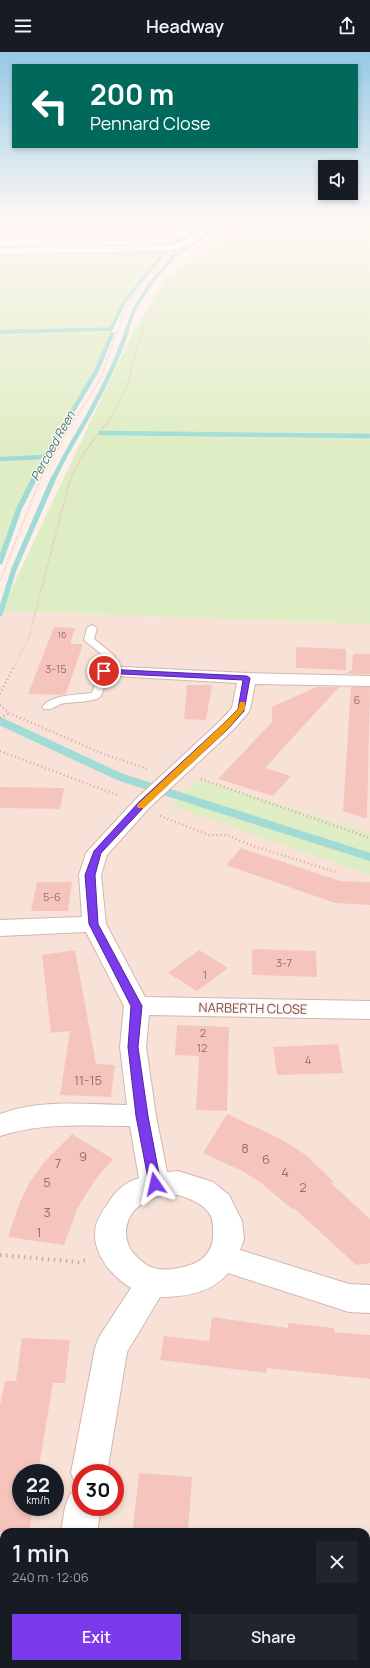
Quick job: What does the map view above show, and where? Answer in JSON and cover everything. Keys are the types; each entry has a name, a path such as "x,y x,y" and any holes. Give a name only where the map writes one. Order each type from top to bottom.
{"street":[{"path":"104,671 247,678 370,681"},
{"path":"155,1184 142,1116 133,1047 137,1006 94,924 90,875 97,853 141,806 225,727 241,709 247,678"},
{"path":"0,928 94,924"},
{"name":"NARBERTH CLOSE","path":"137,1006 370,1010"},
{"path":"0,1125 8,1121 46,1115 142,1116"},
{"path":"178,1183 204,1191 217,1202 226,1215 230,1237 223,1258 209,1272 199,1278 178,1284 152,1282 137,1276 124,1266 117,1257 111,1239 112,1223 126,1200 143,1189 155,1184 178,1183"},
{"path":"223,1258 348,1298 370,1299"},
{"path":"91,1464 111,1348 152,1282"},
{"path":"80,1528 82,1516"}],"lane":[{"path":"48,707 57,701 96,696 110,656 89,640 92,628"}],"path":[{"path":"0,581 40,480 66,433 100,380 115,340 117,330 134,295"},
{"path":"0,694 29,637 69,483 84,453 113,415 127,385 146,315 163,295"},
{"path":"0,705 9,713 106,755 178,771 370,838"},
{"path":"0,718 9,713"},
{"path":"0,750 128,799 208,835 227,836 253,846 336,872"},
{"path":"0,1255 78,1262 117,1257"}],"shaded area":[{"path":"1,611 370,624 370,1528 0,1528"}],"green space":[{"path":"0,295 129,295 124,302 111,329 112,334 96,372 45,457 19,509 0,562"},
{"path":"155,295 370,295 370,624 1,611 132,334"},
{"path":"199,779 370,833 370,875 171,806"}],"building":[{"path":"54,627 75,628 70,644 83,644 66,694 28,694"},
{"path":"296,647 346,649 346,670 296,668"},
{"path":"353,654 370,654 370,674 344,674 352,670"},
{"path":"187,685 212,685 206,720 184,719"},
{"path":"316,687 339,687 265,768 291,776 273,796 218,779 272,722 272,707"},
{"path":"351,687 370,687 367,819 343,811"},
{"path":"0,787 64,788 60,809 0,808"},
{"path":"241,848 340,881 370,882 370,905 335,903 226,865"},
{"path":"37,882 72,882 68,911 31,911"},
{"path":"252,949 316,951 317,977 252,975"},
{"path":"75,950 96,1064 115,1065 111,1097 60,1095 70,1031 51,1033 42,955"},
{"path":"199,950 228,968 197,991 168,973"},
{"path":"177,1025 229,1027 227,1111 196,1110 199,1056 175,1055"},
{"path":"338,1044 343,1073 277,1075 273,1047"},
{"path":"227,1114 281,1139 306,1155 334,1182 331,1183 370,1219 370,1263 356,1265 294,1208 292,1209 260,1182 242,1171 203,1153"},
{"path":"72,1134 113,1159 97,1177 78,1207 64,1245 8,1237 20,1202 29,1183 45,1161"},
{"path":"212,1317 288,1328 288,1323 334,1328 334,1332 370,1335 370,1379 267,1368 266,1373 160,1360 164,1336 209,1341"},
{"path":"22,1338 70,1340 65,1383 53,1383 40,1464 12,1464 12,1516 32,1516 30,1528 0,1528 0,1405 5,1381 16,1381"},
{"path":"139,1473 192,1477 188,1528 133,1528"}],"waterway":[{"path":"24,331 0,332 111,329 124,302 129,295"},
{"path":"126,332 134,310 143,295"},
{"path":"54,478 103,387 116,360 127,331"},
{"name":"Percoed Reen","path":"45,457 96,372 112,334"},
{"path":"101,433 370,436"},
{"path":"0,459 45,457"},
{"name":"Percoed Reen","path":"34,478 45,457"},
{"name":"Percoed Reen","path":"0,562 19,509 35,477"},
{"path":"0,614 14,569 54,477"},
{"path":"0,721 120,777 370,857"}],"slow traffic":[{"path":"141,806 225,727 241,709 242,704"}],"route":[{"path":"104,671 247,678 241,709 225,727 142,804 97,853 90,875 94,924 137,1006 133,1047 142,1116 155,1184"}]}
